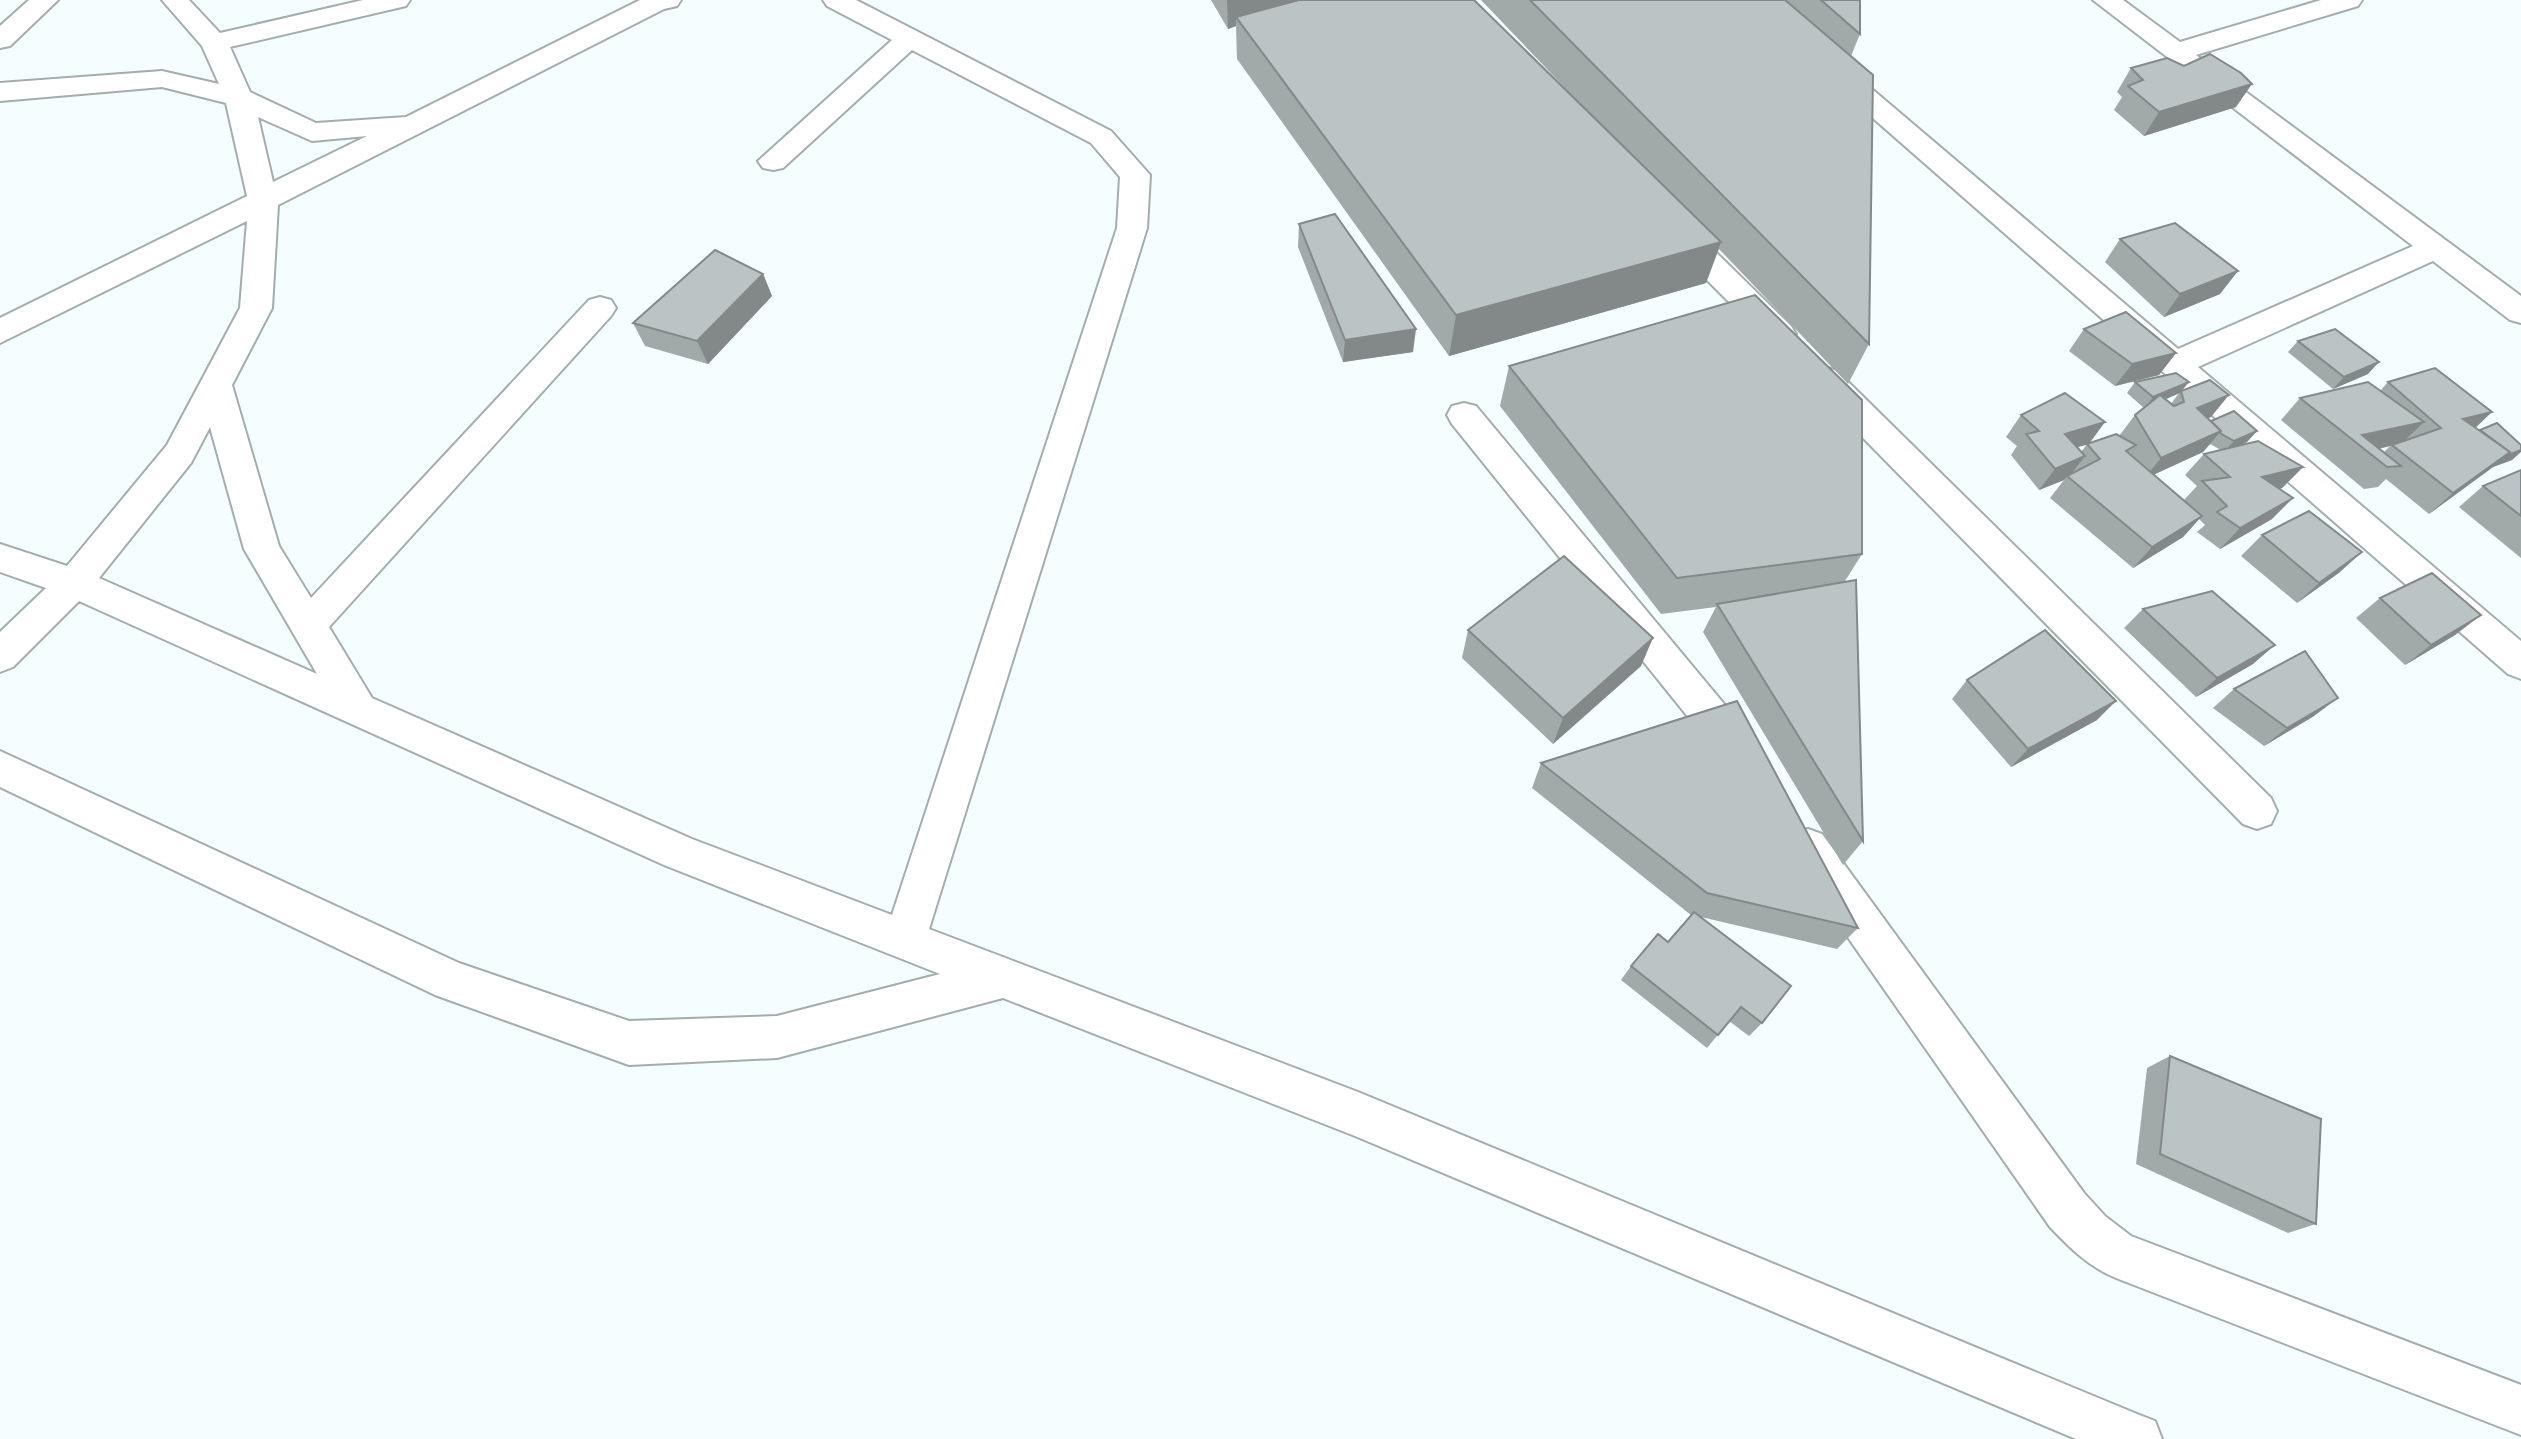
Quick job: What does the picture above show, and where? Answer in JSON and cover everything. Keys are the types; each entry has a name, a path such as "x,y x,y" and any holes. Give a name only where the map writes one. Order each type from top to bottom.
{"street":[{"path":"0,40 45,0"},
{"path":"0,656 74,583 179,454 256,308 262,201 239,97 214,43 175,0"},
{"path":"214,43 397,0"},
{"path":"0,332 657,2 668,0"},
{"path":"836,0 1101,137 1135,175 1132,228 905,939"},
{"path":"1751,0 2521,663"},
{"path":"2106,0 2521,312"},
{"path":"2176,52 2349,0"},
{"path":"773,162 910,38"},
{"path":"0,92 162,79 239,97 312,132 418,122"},
{"path":"1653,208 2256,811"},
{"path":"2172,365 2436,248"},
{"path":"308,625 600,308"},
{"path":"215,386 262,549 359,710"},
{"path":"1464,415 1649,643 1722,728 1762,784"},
{"path":"0,558 74,583 678,852 1358,1115 2137,1439"},
{"path":"0,768 450,980 629,1043 777,1037 1002,978"},
{"path":"1786,817 2067,1210 2088,1233 2116,1254 2521,1410"}],"building":[{"path":"1299,0 1474,0 1721,242 1456,315 1236,17"},
{"path":"1530,0 1785,0 1873,75 1869,344"},
{"path":"1821,0 1860,0 1860,34"},
{"path":"2210,54 2241,73 2252,84 2159,112 2128,86 2143,80 2131,68 2167,58 2184,66"},
{"path":"1335,214 1416,329 1345,340 1299,224"},
{"path":"2175,223 2238,271 2180,294 2120,239"},
{"path":"715,250 763,274 697,341 633,323"},
{"path":"1755,295 1862,400 1862,554 1677,578 1509,366"},
{"path":"2126,312 2176,353 2132,364 2084,329"},
{"path":"2335,329 2379,362 2344,377 2298,341"},
{"path":"2435,368 2492,412 2463,419 2510,452 2453,493 2392,445 2441,428 2388,382"},
{"path":"2176,373 2189,382 2153,397 2135,382"},
{"path":"2210,380 2229,395 2197,408 2221,431 2161,458 2135,415 2160,395 2174,406 2184,402 2181,391"},
{"path":"2368,382 2424,422 2362,435 2401,466 2387,467 2300,398"},
{"path":"2065,393 2105,422 2065,434 2085,456 2055,469 2026,434 2039,431 2021,415"},
{"path":"2234,411 2257,431 2234,441 2220,433 2211,421"},
{"path":"2497,423 2521,445 2521,450 2506,456 2510,452 2480,430"},
{"path":"2116,434 2136,445 2126,451 2202,516 2152,547 2067,476 2100,459 2087,444"},
{"path":"2258,441 2303,467 2262,477 2293,498 2240,528 2217,512 2227,506 2202,481 2230,477 2204,454"},
{"path":"2521,470 2521,516 2483,486"},
{"path":"2309,511 2362,552 2319,583 2262,535"},
{"path":"1564,556 1653,638 1563,718 1468,630"},
{"path":"2432,573 2481,615 2431,645 2380,598"},
{"path":"1856,580 1863,841 1717,604"},
{"path":"2212,591 2275,645 2217,678 2143,609"},
{"path":"2045,630 2116,701 2028,749 1967,680"},
{"path":"2305,651 2338,698 2287,728 2234,689"},
{"path":"1737,701 1858,928 1707,893 1541,763"},
{"path":"1694,912 1791,986 1762,1023 1741,1007 1718,1035 1631,966 1658,934 1668,942"},
{"path":"2170,1056 2321,1119 2316,1224 2160,1154"}]}
